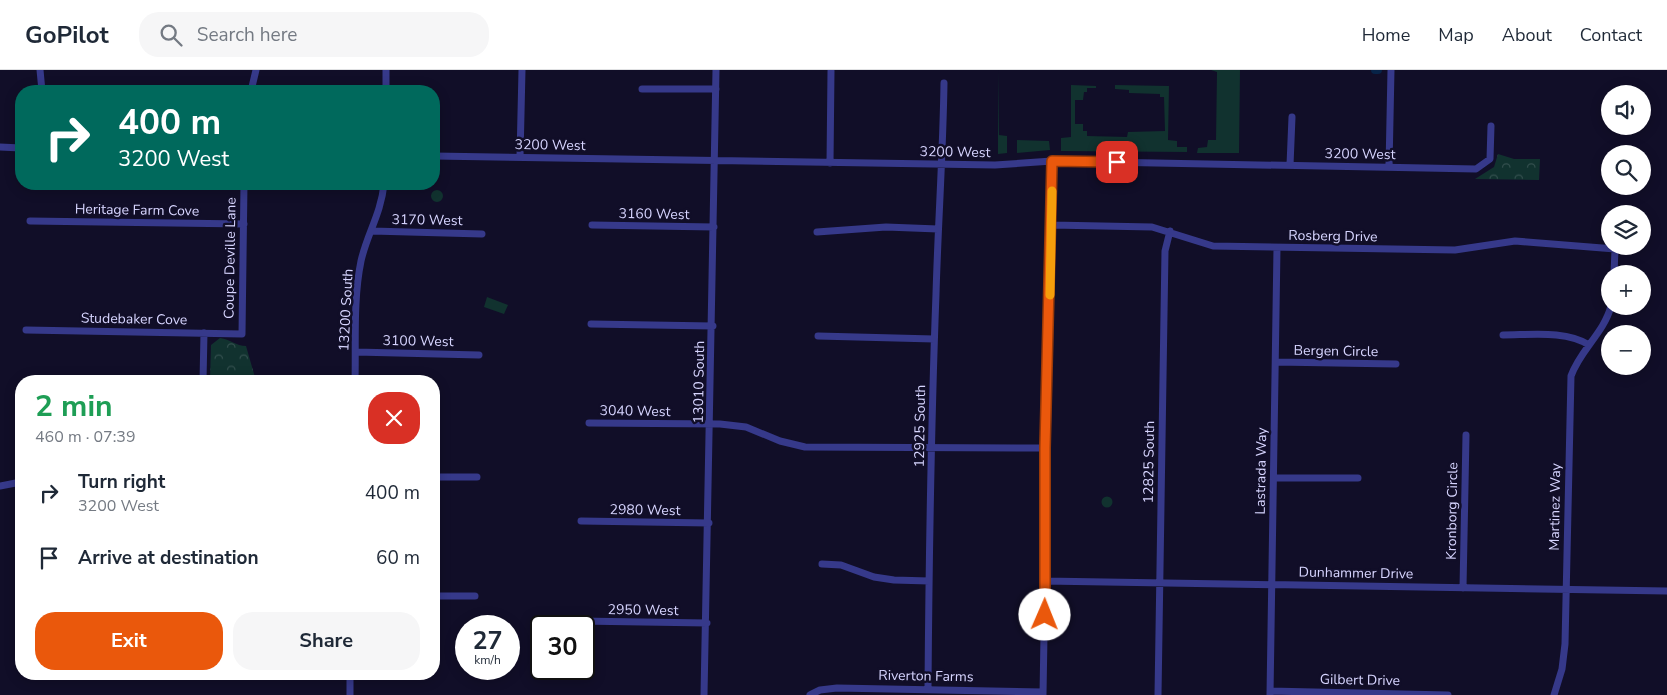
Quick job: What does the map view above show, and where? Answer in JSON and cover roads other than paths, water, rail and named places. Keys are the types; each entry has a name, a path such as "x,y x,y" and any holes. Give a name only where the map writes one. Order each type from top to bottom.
{"street":[{"path":"40,70 41,85"},
{"path":"252,85 256,70"},
{"path":"386,70 386,85"},
{"path":"520,157 522,70"},
{"name":"13010 South","path":"704,695 713,326 716,70"},
{"path":"830,163 831,70"},
{"path":"1389,167 1391,70"},
{"name":"12925 South","path":"928,688 934,339 938,229 943,165 944,82"},
{"path":"642,89 716,90"},
{"path":"1290,165 1292,117"},
{"name":"3200 West","path":"440,156 943,165 995,165 1052,161 1476,169 1490,159 1491,126"},
{"path":"0,147 15,148"},
{"path":"1043,693 1046,581 1045,448 1052,225 1052,161"},
{"name":"Coupe Deville Lane","path":"242,334 244,190"},
{"name":"13200 South","path":"355,375 358,275 361,260 379,215 383,190"},
{"name":"Heritage Farm Cove","path":"30,221 244,224"},
{"name":"3160 West","path":"592,225 714,227"},
{"name":"Rosberg Drive","path":"1052,225 1152,227 1170,231 1213,246 1455,250 1515,241 1615,249 1614,265"},
{"path":"817,232 886,227 938,229"},
{"name":"3170 West","path":"372,230 482,234"},
{"name":"12825 South","path":"1158,695 1165,251 1170,231"},
{"name":"Lastrada Way","path":"1270,693 1277,248"},
{"path":"591,324 713,326"},
{"name":"Studebaker Cove","path":"26,330 242,334"},
{"name":"Martinez Way","path":"1554,695 1564,657 1570,386 1574,368 1589,344 1601,330"},
{"path":"203,375 204,333"},
{"path":"1503,335 1568,336 1581,339 1589,344"},
{"path":"818,336 934,339"},
{"name":"3100 West","path":"356,352 480,355"},
{"name":"Bergen Circle","path":"1276,362 1396,364"},
{"name":"3040 West","path":"589,423 711,424 746,427 780,441 805,447 1045,448"},
{"name":"Kronborg Circle","path":"1463,588 1466,435"},
{"path":"440,477 477,477"},
{"path":"1274,478 1358,478"},
{"path":"0,486 15,483"},
{"name":"2980 West","path":"581,521 708,523"},
{"path":"822,564 849,567 874,577 894,580 929,581"},
{"name":"Dunhammer Drive","path":"1046,581 1667,591"},
{"path":"440,596 475,596"},
{"name":"2950 West","path":"595,621 707,623"},
{"path":"350,680 350,695"},
{"name":"Riverton Farms","path":"810,695 820,690 837,688 928,688 1043,693"},
{"name":"Gilbert Drive","path":"1270,693 1448,695"}]}
